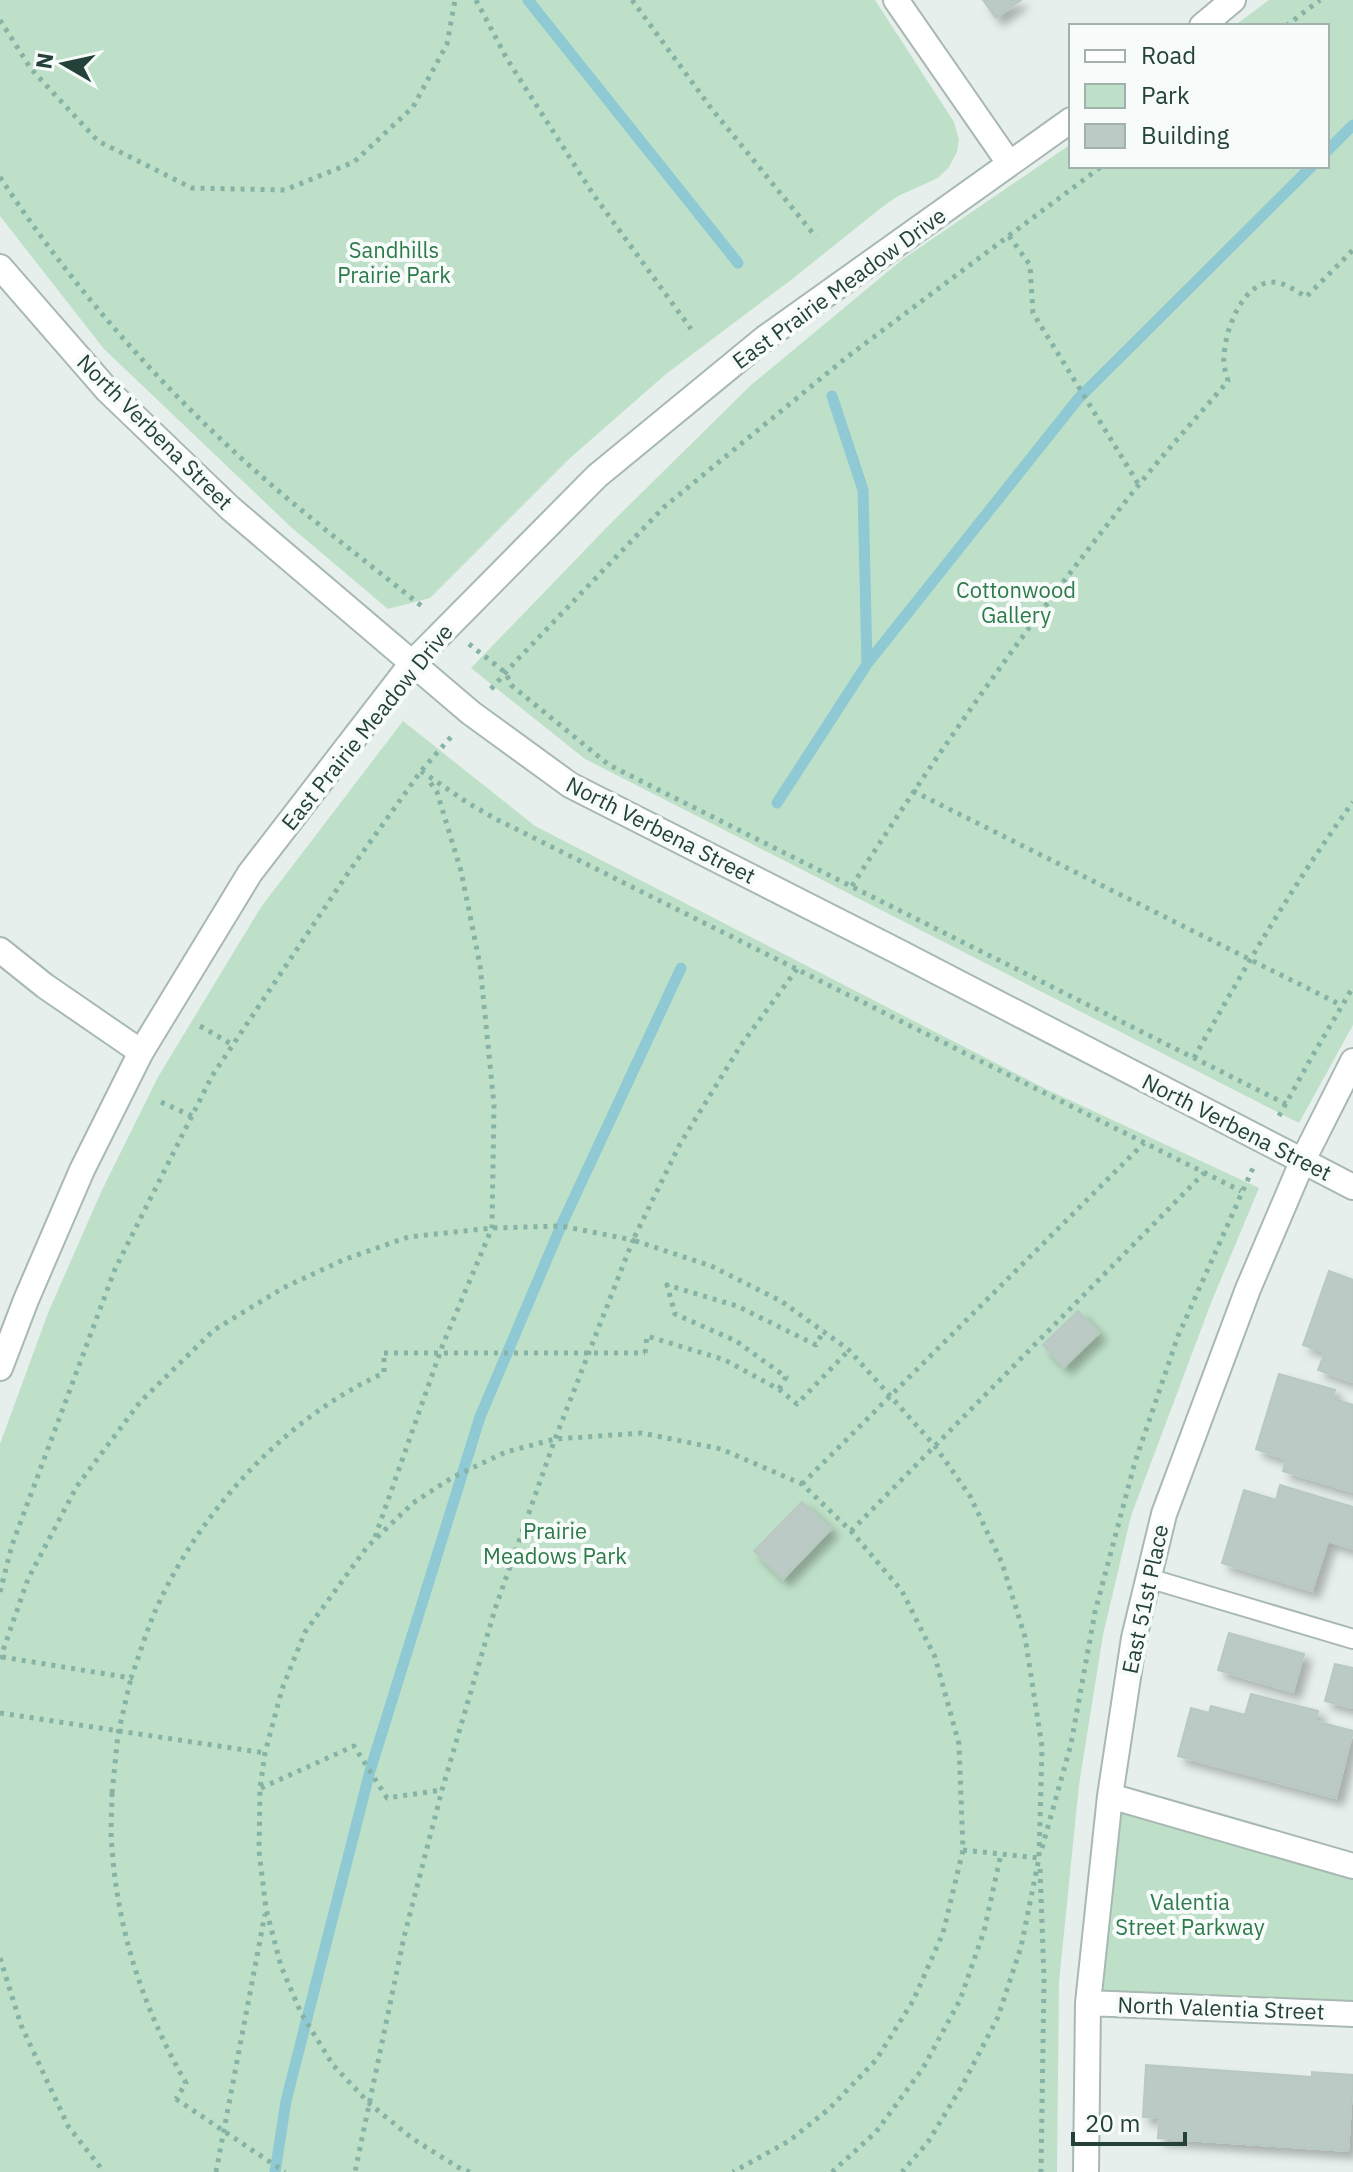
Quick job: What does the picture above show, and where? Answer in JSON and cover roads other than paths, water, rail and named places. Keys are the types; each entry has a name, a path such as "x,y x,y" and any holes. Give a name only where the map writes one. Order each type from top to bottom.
{"street":[{"path":"896,0 1009,163"},
{"path":"1204,24 1233,0"},
{"name":"East Prairie Meadow Drive","path":"0,1368 82,1170 141,1052 250,873 412,663 597,476 765,338 1069,121"},
{"name":"North Verbena Street","path":"0,267 119,402 230,508 471,713 570,785 1353,1187"},
{"path":"0,950 45,986 141,1052"},
{"name":"East 51st Place","path":"1086,2172 1088,2003 1110,1796 1134,1638 1148,1578 1164,1514 1248,1289 1303,1160 1353,1061"},
{"path":"1110,1796 1353,1866"},
{"name":"North Valentia Street","path":"1088,2003 1353,2014"}],"lane":[{"path":"1148,1578 1353,1639"}],"waterway":[{"path":"528,0 738,263"},
{"path":"1329,149 1353,125"},
{"path":"777,803 867,664 1078,399 1310,168"},
{"path":"832,396 863,490 867,664"},
{"path":"275,2172 286,2101 370,1771 480,1417 561,1226 681,968"}],"park label":[{"name":"Sandhills Prairie Park","path":"394,262"},
{"name":"Cottonwood Gallery","path":"1016,602"},
{"name":"Prairie Meadows Park","path":"555,1544"},
{"name":"Valentia Street Parkway","path":"1190,1914"}]}
